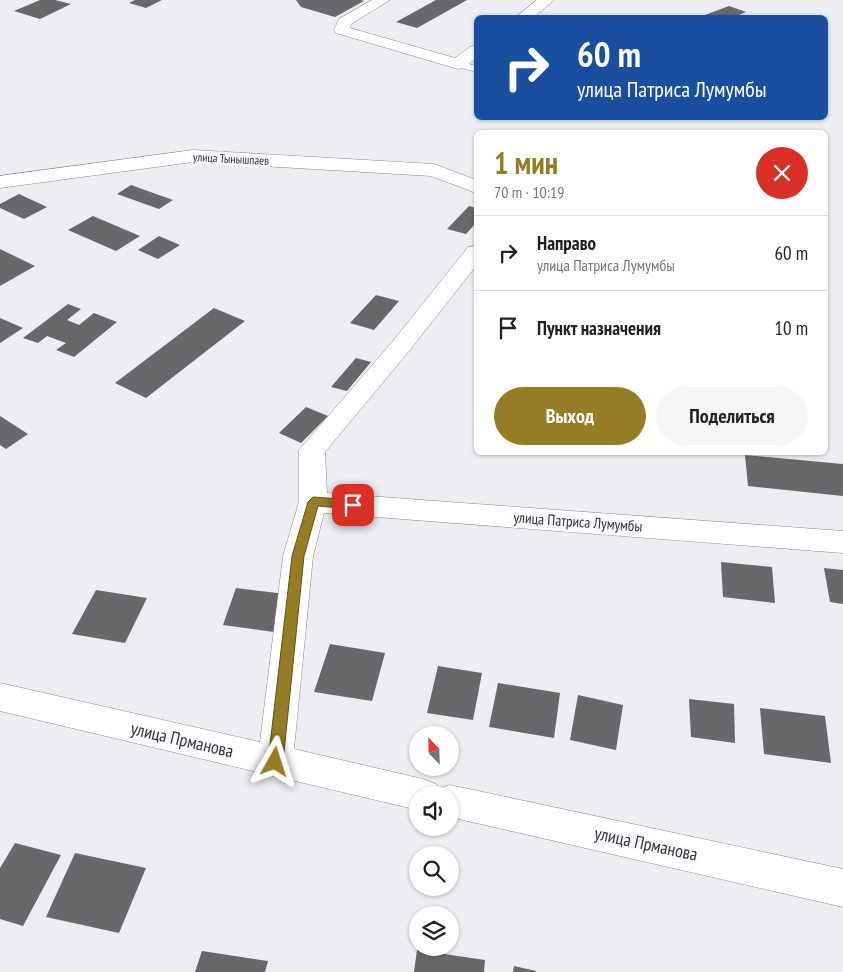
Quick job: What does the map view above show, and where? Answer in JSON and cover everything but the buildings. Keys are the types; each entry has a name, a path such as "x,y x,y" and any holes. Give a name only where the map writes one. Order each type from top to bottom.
{"street":[{"path":"382,0 344,22 342,30 458,64 474,52"},
{"path":"526,15 547,0"},
{"name":"улица Тынышпаев","path":"0,182 193,156 434,170 474,186"},
{"path":"275,762 298,556 313,502 312,450 401,346 474,255"},
{"name":"улица Патриса Лумумбы","path":"313,502 843,542"},
{"name":"улица Прманова","path":"0,697 409,792"},
{"name":"улица Прманова","path":"459,803 843,888"}],"lane":[{"path":"458,64 474,68"}],"route":[{"path":"275,762 298,556 313,502 353,505"}]}
